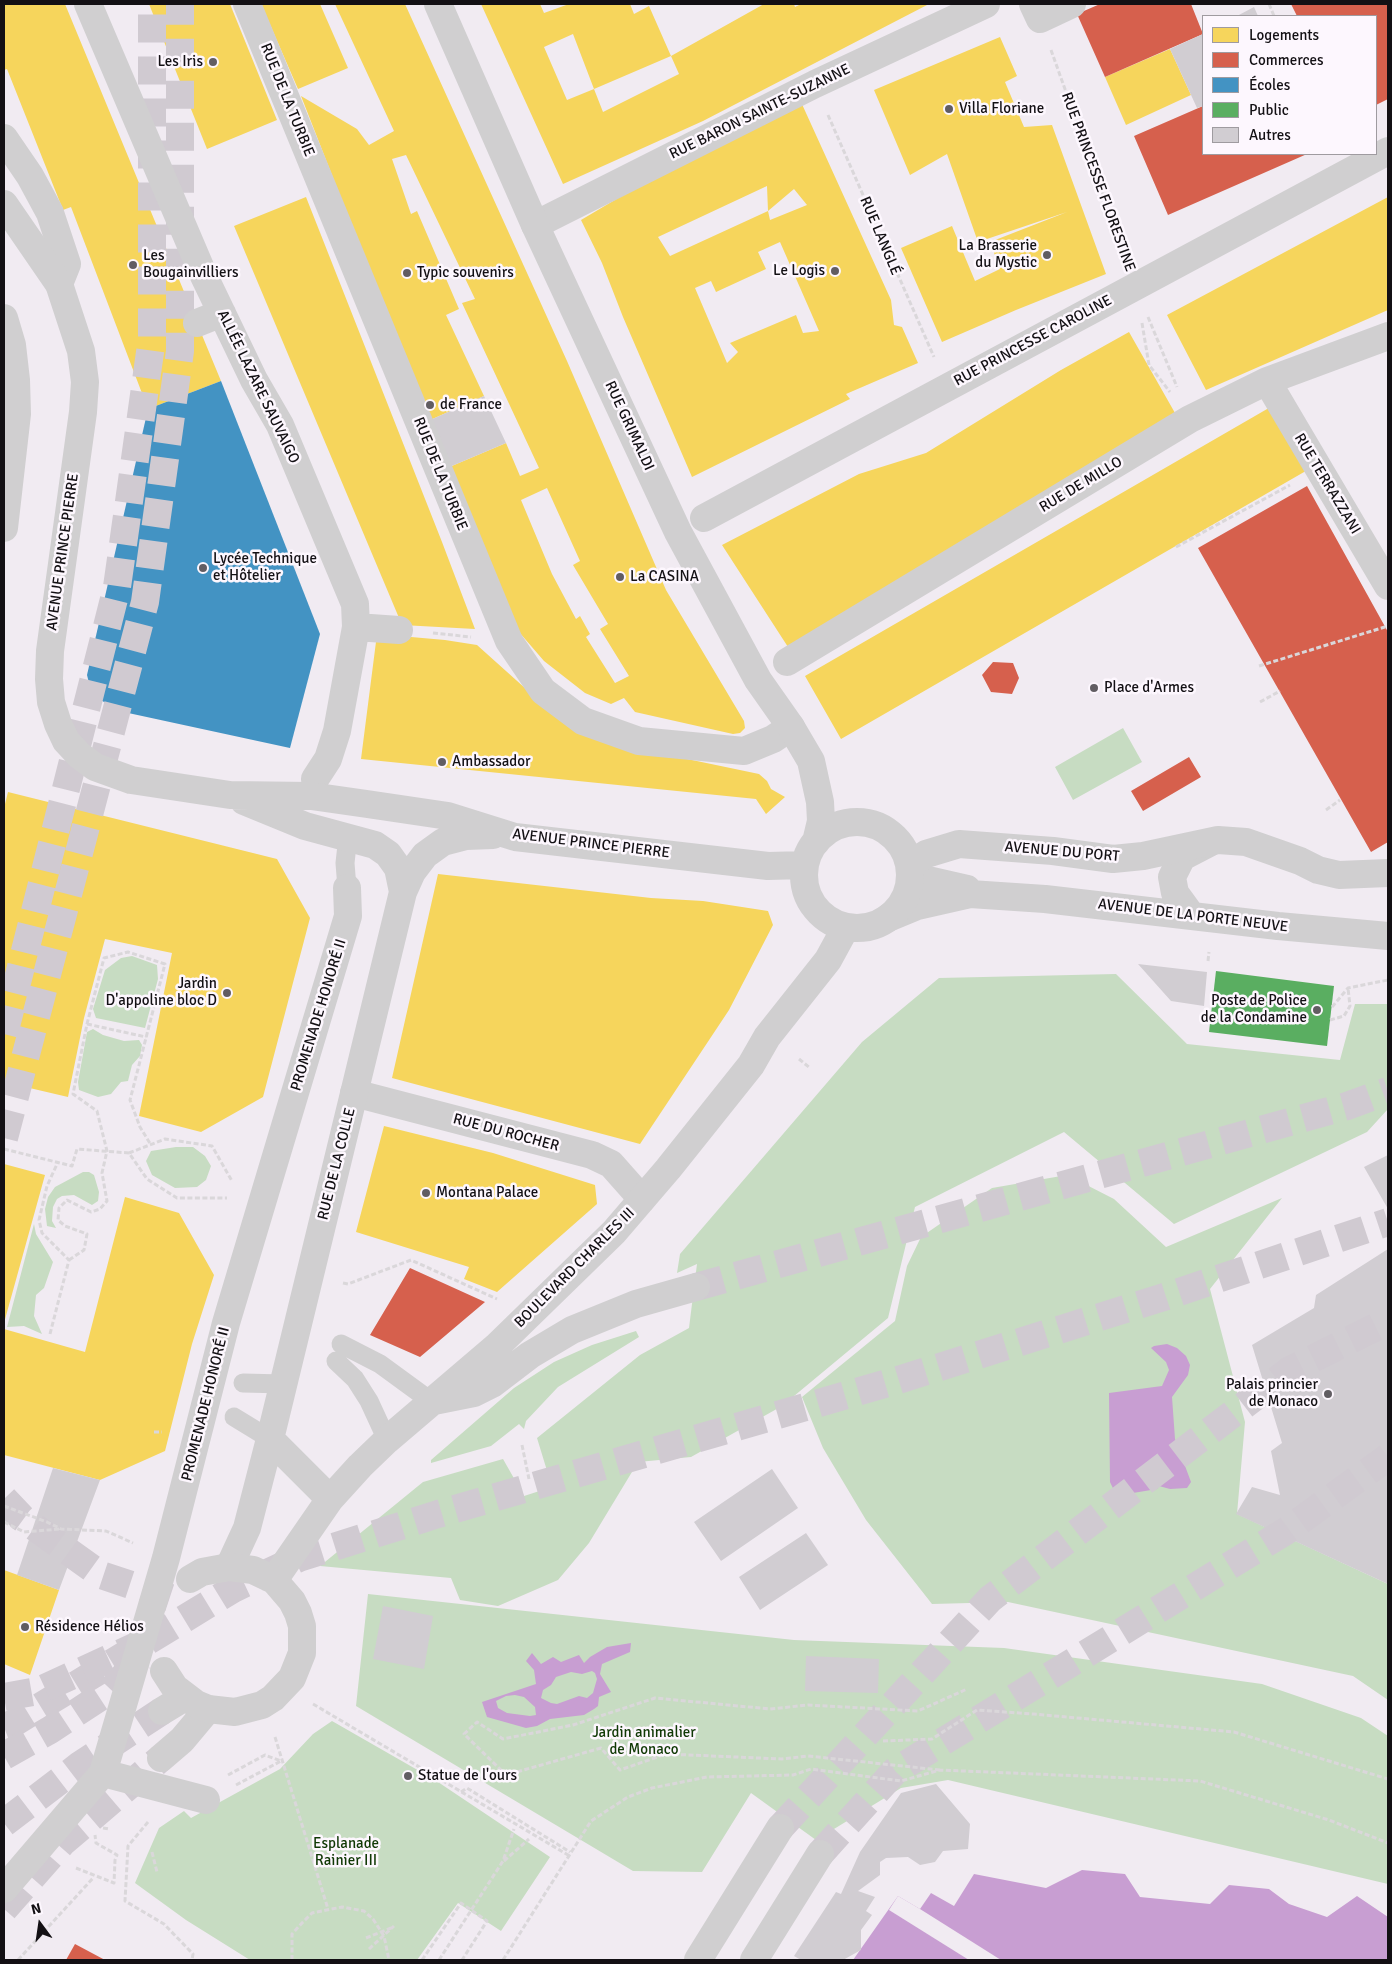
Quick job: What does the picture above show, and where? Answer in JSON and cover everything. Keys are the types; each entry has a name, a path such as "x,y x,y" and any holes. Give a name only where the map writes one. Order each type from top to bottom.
{"street":[{"name":"ALLÉE LAZARE SAUVAIGO","path":"88,4 204,276 254,380 280,426 355,604 356,626 337,731 328,759 314,780"},
{"name":"RUE DE LA TURBIE","path":"247,4 509,641 543,691 583,721 639,741 744,751 773,739 791,727"},
{"name":"RUE GRIMALDI","path":"438,4 535,225 678,532 758,680 791,727 811,762 820,802 820,821 811,853"},
{"name":"RUE BARON SAINTE-SUZANNE","path":"535,225 815,84 986,4"},
{"path":"1037,12 1072,4"},
{"path":"4,138 30,176 50,213 67,264 59,284"},
{"name":"RUE PRINCESSE CAROLINE","path":"704,518 1388,151"},
{"name":"AVENUE PRINCE PIERRE","path":"4,204 59,284 81,352 85,382 83,412 50,651 49,678 51,702 58,724 66,740 79,755 95,767 111,775 131,780 230,795 311,796 367,804 448,816 515,836 768,866 811,853"},
{"path":"197,323 222,313"},
{"path":"4,318 12,345 17,414 4,528"},
{"name":"RUE DE MILLO","path":"787,662 1190,419 1267,381 1388,336"},
{"name":"RUE TERRAZZANI","path":"1267,381 1388,586"},
{"path":"356,626 400,630"},
{"name":"AVENUE PRINCE PIERRE","path":"230,795 305,826 348,836 375,845 388,854 398,868 403,892"},
{"path":"865,823 876,826 894,837 906,855 910,871 906,895 896,912 888,918 868,927 846,927 826,918 812,902 805,882 811,853 833,828 843,824 865,823"},
{"name":"RUE DE LA COLLE","path":"229,1567 247,1528 270,1439 403,892 412,872 425,855 443,842 466,836 491,834 515,836"},
{"name":"AVENUE DU PORT","path":"910,871 934,851 959,844 1053,851 1114,859 1143,856 1218,840 1246,842 1300,861 1318,870 1339,875 1388,874"},
{"name":"AVENUE DU PORT","path":"1191,915 1175,893 1172,877 1182,858 1195,849 1218,840"},
{"name":"AVENUE DE LA PORTE NEUVE","path":"910,871 998,895"},
{"name":"PROMENADE HONORÉ II","path":"4,1889 103,1773 166,1558 226,1323 252,1201 348,916 347,888"},
{"name":"AVENUE DE LA PORTE NEUVE","path":"888,918 943,898 970,894 998,895 1278,926 1388,936"},
{"name":"BOULEVARD CHARLES III","path":"274,1580 330,1499 386,1440 496,1347 557,1290 614,1232 751,1066 767,1037 828,960 846,927"},
{"name":"RUE DU ROCHER","path":"354,1093 592,1155 611,1164 642,1199"},
{"path":"432,1402 474,1393 492,1384 530,1354 572,1330 636,1304 696,1287"},
{"path":"270,1439 330,1499"},
{"path":"164,1671 175,1688 196,1703 235,1712 262,1705 273,1698 292,1678 302,1653 302,1626 292,1600 274,1580 253,1570 229,1567 215,1568 190,1579"},
{"path":"162,1711 196,1703"},
{"path":"161,1758 182,1740 196,1703"},
{"path":"103,1773 202,1791"},
{"path":"698,1960 780,1828"},
{"path":"754,1960 820,1854"}],"lane":[{"path":"347,888 345,864 348,836"},
{"path":"386,1440 369,1402 338,1353 380,1364 432,1402"},
{"path":"243,1383 284,1384"},
{"path":"234,1417 270,1439"}],"path":[{"name":"RUE PRINCESSE FLORESTINE","path":"1037,12 1135,287 1149,365"},
{"name":"RUE LANGLÉ","path":"815,84 947,387"},
{"path":"1135,287 1190,419"},
{"path":"1176,547 1319,470"},
{"path":"1259,666 1388,626"},
{"path":"400,630 509,641"},
{"path":"1260,702 1280,691"},
{"path":"1326,810 1340,800"},
{"path":"1208,962 1209,951"},
{"path":"50,1334 69,1260 84,1250 87,1234 65,1226 58,1220 59,1208 67,1200 91,1212 100,1209 107,1201 102,1173 107,1151 98,1111 73,1094 87,1024 104,958 128,952 165,964 130,1100 140,1127 151,1146"},
{"path":"1332,1008 1348,988 1388,980"},
{"path":"1330,1020 1344,1016 1350,1006 1348,988"},
{"path":"87,1024 146,1037"},
{"path":"799,1059 810,1068"},
{"path":"4,1149 72,1166 77,1148 129,1153 165,1139 212,1146 252,1201"},
{"path":"129,1153 147,1179 177,1198 252,1201"},
{"path":"58,1162 47,1186 39,1220 42,1233 69,1260"},
{"path":"338,1281 348,1284 410,1260 491,1296"},
{"path":"522,1445 529,1479"},
{"path":"4,1506 60,1529"},
{"path":"4,1522 24,1532 60,1529 106,1531 166,1558"},
{"path":"967,1689 918,1711 808,1705 770,1709 655,1698 573,1725 503,1739 477,1722 464,1734 506,1774 602,1748 620,1770 666,1754 782,1759 808,1756 940,1770 1200,1782 1329,1820 1388,1843"},
{"path":"306,1700 342,1723 569,1854"},
{"path":"883,1742 932,1739 977,1710 1234,1732 1388,1779"},
{"path":"274,1735 328,1909"},
{"path":"202,1791 265,1755 282,1761"},
{"path":"246,1779 282,1761"},
{"path":"502,1960 591,1821 628,1797 652,1788 707,1777 793,1775 812,1769 901,1781 940,1770"},
{"path":"461,1792 467,1788 569,1854"},
{"path":"148,1822 128,1846 125,1901 164,1924 193,1954 192,1960"},
{"path":"76,1868 94,1877 114,1883 115,1860 118,1855 96,1843 95,1836 100,1828 106,1827 109,1829"},
{"path":"439,1960 503,1861 514,1830"},
{"path":"503,1861 529,1839"},
{"path":"152,1852 157,1872"},
{"path":"18,1960 94,1877"},
{"path":"422,1960 461,1903 487,1920 462,1960"},
{"path":"292,1960 292,1934 312,1913 342,1906 364,1911 373,1919 384,1936 389,1960"},
{"path":"366,1938 394,1926 370,1949"}],"green space":[{"path":"1123,728 1142,762 1073,800 1055,767"},
{"path":"132,956 157,965 158,979 145,1028 96,1018 93,1009 105,970 121,958"},
{"path":"1116,974 1187,1044 1340,1060 1355,1004 1388,1004 1388,1109 1367,1132 1174,1224 1064,1132 915,1207 888,1318 782,1406 691,1457 638,1462 589,1543 558,1580 498,1606 460,1600 451,1578 320,1566 423,1482 503,1459 524,1496 552,1487 537,1438 640,1355 689,1328 697,1264 677,1273 680,1254 862,1042 939,978"},
{"path":"93,1029 103,1035 124,1041 139,1040 142,1045 140,1056 132,1065 128,1081 121,1082 111,1094 98,1097 79,1090 78,1082 87,1032"},
{"path":"176,1147 193,1147 205,1156 211,1166 206,1180 197,1187 175,1188 152,1175 146,1161 151,1151"},
{"path":"83,1172 89,1172 94,1175 99,1192 98,1201 92,1205 74,1195 62,1196 57,1199 53,1207 52,1221 56,1228 47,1226 45,1209 48,1197 55,1187"},
{"path":"1067,1175 1114,1199 1166,1247 1282,1198 1210,1289 1245,1422 1237,1514 1388,1584 1388,1700 1353,1676 1008,1602 932,1604 866,1520 823,1448 802,1397 895,1321 907,1266 921,1237 992,1188"},
{"path":"34,1224 36,1234 53,1262 44,1288 36,1295 34,1316 42,1334 24,1326 7,1327"},
{"path":"636,1331 639,1337 558,1387 526,1421 524,1429 519,1424 491,1446 431,1463 431,1460 514,1388 554,1362 592,1345"},
{"name":"Jardin animalier de Monaco","path":"368,1594 794,1640 1004,1648 1262,1684 1361,1718 1388,1736 1388,1884 948,1780 901,1788 816,1840 751,1793 702,1872 633,1871 356,1706"},
{"name":"Esplanade Rainier III","path":"332,1721 435,1780 550,1857 501,1931 458,1903 417,1960 250,1960 186,1920 135,1883 159,1828 184,1811 191,1818 280,1769 313,1734"}],"shaded area":[{"path":"1167,1344 1177,1348 1186,1356 1190,1365 1188,1375 1172,1397 1175,1439 1191,1482 1187,1488 1170,1489 1159,1486 1157,1489 1133,1493 1131,1498 1120,1503 1110,1482 1109,1393 1162,1386 1169,1370 1166,1362 1151,1348"},
{"path":"631,1643 630,1652 602,1664 600,1674 611,1692 599,1697 598,1706 584,1715 550,1719 537,1726 526,1728 487,1717 482,1702 536,1684 534,1670 526,1661 532,1653 541,1664 553,1657 561,1662 579,1655 584,1663 607,1647","holes":["592,1671 597,1679 593,1693 587,1698 579,1696 557,1704 541,1698 543,1690 551,1685 556,1677 571,1672 582,1674","506,1696 524,1697 535,1707 536,1715 507,1713 498,1708 496,1701"]},
{"path":"1082,1870 1125,1874 1140,1897 1210,1904 1229,1885 1269,1889 1289,1904 1327,1917 1357,1896 1388,1917 1388,1960 853,1960 898,1896 920,1909 931,1893 954,1906 974,1874 1046,1888"}],"pier":[{"path":"898,1896 1001,1960 969,1960 889,1910"}],"building: Logements":[{"path":"4,4 65,4 221,381 148,409 71,207 63,210 7,69 4,70"},
{"name":"Les Iris","path":"149,4 230,4 277,120 207,149"},
{"path":"261,4 320,4 348,68 298,89"},
{"path":"335,4 405,4 567,361 666,590 744,721 745,728 740,733 733,734 635,712 624,698 611,704 585,693 544,661 519,632 447,468 506,443 520,476 539,468 462,303 475,299 406,155 392,159 411,214 417,211 459,309 446,315 484,396 428,421 301,96 357,129 369,145 394,131","holes":["547,488 580,561 573,565 608,624 600,629 629,676 615,683 586,637 590,634 580,616 576,619 552,574 521,500"]},
{"path":"481,4 540,4 544,13 569,4 630,4 634,14 649,6 671,56 764,4 794,4 795,7 801,4 929,4 703,121 563,184","holes":["573,34 594,89 567,100 544,47","671,56 679,74 603,112 594,89"]},
{"path":"1000,37 1017,76 1005,82 1024,127 1052,125 1106,274 942,342 901,248 952,226 975,281 1000,269 990,242 1067,212 978,242 947,154 910,175 874,90"},
{"path":"1170,49 1191,95 1126,125 1105,77"},
{"path":"801,102 891,300 894,325 902,327 918,363 846,394 850,399 692,477 623,317 602,263 581,220 635,188","holes":["767,186 768,211 670,256 658,237","794,189 807,205 770,220 768,211","780,242 819,331 803,333 796,315 730,343 738,352 727,363 695,288 711,281 716,292 766,269 758,252"]},
{"path":"306,197 475,629 402,625 234,226"},
{"path":"1388,197 1388,310 1206,390 1167,315"},
{"path":"1129,332 1175,413 788,647 722,545 859,474 926,453 1061,370"},
{"path":"1274,405 1311,468 841,739 805,676"},
{"path":"377,634 477,645 555,715 601,741 759,774 767,781 771,789 785,797 766,814 756,799 361,759"},
{"path":"8,792 277,859 310,918 263,1097 201,1132 139,1116 172,953 105,939 84,1018 68,1097 4,1082 4,808"},
{"path":"438,874 651,898 703,901 768,911 773,925 729,1010 640,1144 392,1078"},
{"path":"384,1126 493,1153 595,1185 597,1204 497,1292 464,1279 469,1267 356,1232"},
{"path":"4,1164 45,1175 4,1323"},
{"path":"125,1197 179,1213 214,1275 192,1344 165,1451 100,1480 4,1455 4,1329 85,1352"},
{"name":"Résidence Hélios","path":"4,1570 59,1590 30,1675 4,1664"}],"building: Commerces":[{"path":"1100,4 1191,4 1202,34 1105,77 1077,14"},
{"path":"1291,4 1388,4 1388,99 1377,104 1377,15 1296,15"},
{"path":"1202,106 1202,155 1305,155 1168,215 1134,136"},
{"path":"1307,486 1388,632 1388,842 1371,852 1198,548"},
{"path":"993,662 1013,663 1019,678 1012,694 991,692 982,675"},
{"path":"1189,757 1201,777 1143,811 1131,791"},
{"path":"410,1268 485,1302 420,1357 370,1335"},
{"path":"75,1944 105,1960 66,1960"}],"building: Écoles":[{"name":"Lycée Technique et Hôtelier","path":"221,381 320,634 290,748 119,711 99,699 90,687 87,675 148,409"}],"building: Public":[{"path":"1216,971 1334,986 1327,1046 1209,1032"}],"building: Autres":[{"path":"1254,7 1258,15 1239,15"},
{"path":"1202,34 1202,106 1197,108 1170,49"},
{"path":"484,396 506,443 447,468 428,421"},
{"path":"1138,964 1207,972 1204,1006 1171,1001"},
{"path":"1388,1155 1388,1209 1364,1167"},
{"name":"Palais princier de Monaco","path":"1388,1249 1388,1584 1236,1514 1252,1487 1280,1495 1271,1451 1282,1443 1252,1345 1314,1308 1316,1295"},
{"path":"53,1468 100,1480 59,1590 17,1575"},
{"path":"772,1469 798,1508 721,1561 694,1522"},
{"path":"806,1533 828,1565 760,1610 739,1577"},
{"path":"383,1606 433,1616 424,1669 373,1659"},
{"path":"806,1656 879,1659 878,1693 805,1691"},
{"path":"936,1784 970,1824 968,1849 943,1851 935,1862 920,1865 908,1857 886,1858 880,1862 880,1875 858,1891 875,1897 866,1911 872,1915 861,1930 861,1950 843,1960 801,1960 794,1956 836,1892 841,1894 860,1852 901,1793"}],"tunnel":[{"path":"4,1034 117,587 152,338 152,4"},
{"path":"4,1138 145,602 180,351 180,4"},
{"path":"696,1287 1347,1106 1388,1091"},
{"path":"4,1727 12,1724 233,1589 299,1558 438,1514 898,1380 1164,1297 1388,1222"},
{"path":"780,1828 990,1599 1290,1370 1388,1321"},
{"path":"820,1854 895,1771 1286,1531 1388,1457"},
{"path":"4,1499 22,1518 101,1575 170,1598"},
{"path":"4,1697 38,1691 145,1642"},
{"path":"4,1756 50,1730 111,1690 140,1659"},
{"path":"4,1823 80,1765 162,1711"},
{"path":"4,1909 62,1843 161,1758"}],"place":[{"name":"Les Iris","path":"213,62"},
{"name":"Villa Floriane","path":"949,109"},
{"name":"La Brasserie du Mystic","path":"1047,255"},
{"name":"Les Bougainvilliers","path":"133,265"},
{"name":"Le Logis","path":"835,271"},
{"name":"Typic souvenirs","path":"407,273"},
{"name":"de France","path":"430,405"},
{"name":"Lycée Technique et Hôtelier","path":"203,568"},
{"name":"La CASINA","path":"620,577"},
{"name":"Place d'Armes","path":"1094,688"},
{"name":"Ambassador","path":"442,762"},
{"name":"Jardin D'appoline bloc D","path":"227,993"},
{"name":"Poste de Police de la Condamine","path":"1317,1010"},
{"name":"Montana Palace","path":"426,1193"},
{"name":"Palais princier de Monaco","path":"1328,1394"},
{"name":"Résidence Hélios","path":"25,1627"},
{"name":"Statue de l'ours","path":"408,1776"}]}
